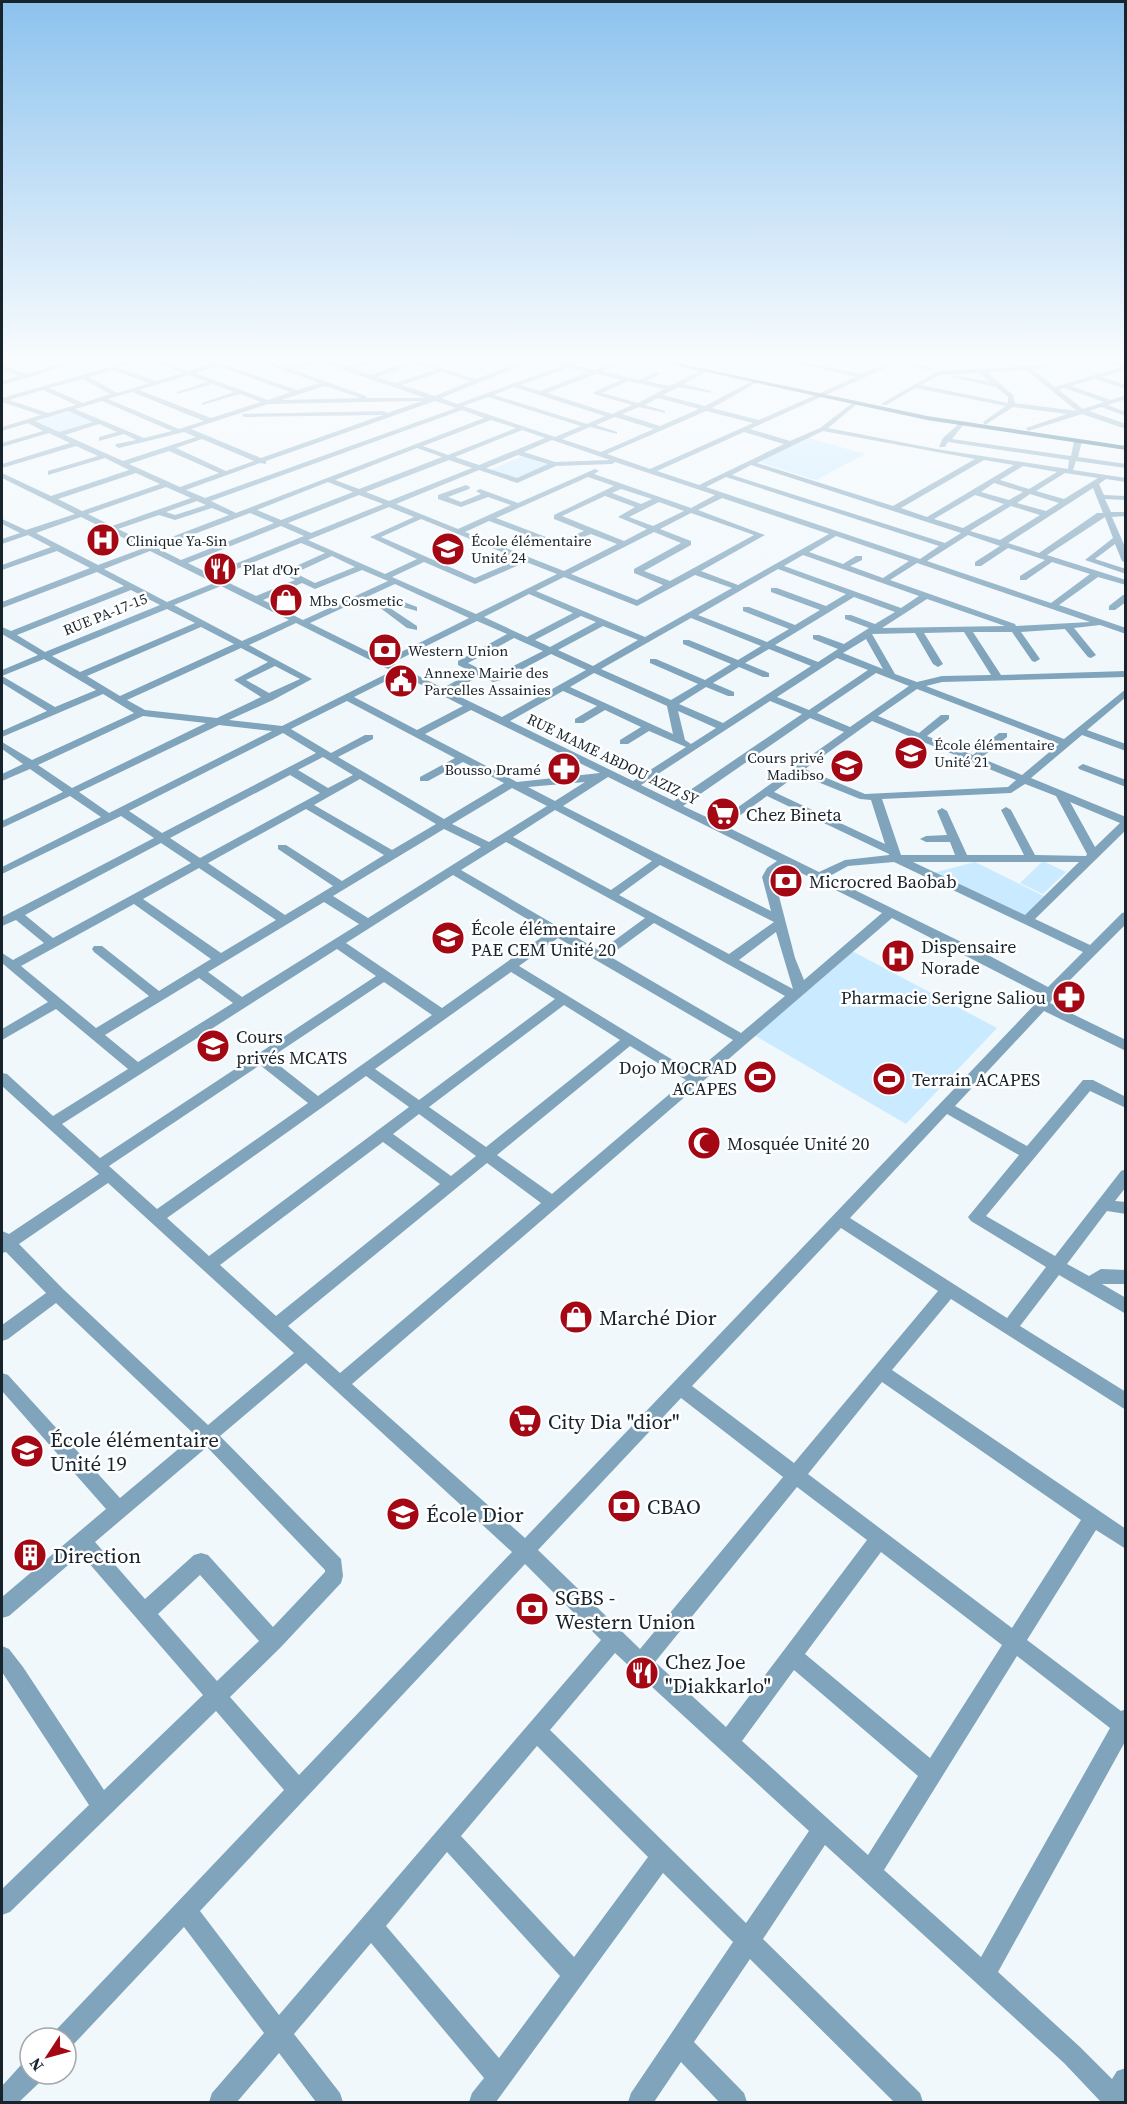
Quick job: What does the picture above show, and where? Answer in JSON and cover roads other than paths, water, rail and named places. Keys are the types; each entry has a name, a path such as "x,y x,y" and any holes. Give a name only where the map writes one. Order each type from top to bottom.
{"street":[{"path":"2,466 27,458"},
{"path":"51,473 98,458"},
{"path":"110,458 236,515"},
{"path":"122,464 139,458"},
{"path":"191,458 225,473"},
{"path":"253,458 269,464"},
{"path":"179,490 268,458"},
{"path":"111,529 159,512 205,501 323,458"},
{"path":"180,563 445,458"},
{"path":"451,458 517,481 555,464"},
{"path":"210,578 387,503 503,458"},
{"path":"537,458 555,464 617,461"},
{"path":"611,458 1104,623 1124,632"},
{"path":"651,471 679,458"},
{"path":"700,487 760,458"},
{"path":"976,458 1066,472 1099,480 1125,480"},
{"path":"1068,458 1125,466"},
{"path":"2,605 382,459"},
{"path":"894,509 981,459"},
{"path":"882,581 945,546 1030,491 1066,472 1074,459"},
{"path":"458,532 617,461"},
{"path":"750,463 814,493 945,546"},
{"path":"927,520 1020,465"},
{"path":"278,468 297,476"},
{"path":"51,499 136,470"},
{"path":"329,480 637,603 760,536 587,474"},
{"name":"RUE MAME ABDOU AZIZ SY","path":"2,475 502,721 603,775 633,786 891,912 1125,1046"},
{"path":"726,475 894,509 1125,583"},
{"path":"308,480 318,484"},
{"path":"447,480 517,506"},
{"path":"1099,480 1101,496 1124,555"},
{"path":"978,564 1099,480"},
{"path":"993,481 1065,502"},
{"path":"2,542 166,484"},
{"path":"621,486 558,516 559,519 624,544"},
{"path":"466,487 441,498 461,505 487,494"},
{"path":"974,492 1047,514"},
{"path":"794,504 814,493"},
{"path":"604,494 641,507"},
{"path":"385,663 722,495"},
{"path":"1101,496 1125,498"},
{"path":"658,499 622,517 688,543 637,571 671,585"},
{"path":"159,512 175,518 205,501"},
{"path":"776,513 785,508"},
{"path":"250,510 281,523 332,554 723,727"},
{"path":"1040,556 1100,515 1125,514"},
{"path":"420,516 374,537 477,581 525,559"},
{"path":"489,518 559,545 590,531"},
{"path":"2,521 132,586 307,679 2,825"},
{"path":"502,721 836,533"},
{"path":"1125,533 1116,536 1089,560 1125,572"},
{"path":"2,568 57,548"},
{"path":"802,552 1017,629 1035,659"},
{"path":"332,554 288,573 317,586 362,567"},
{"path":"843,567 859,558"},
{"path":"385,577 424,559"},
{"path":"1023,578 1051,559"},
{"path":"777,566 901,611"},
{"path":"696,572 739,588"},
{"path":"1052,606 1096,574"},
{"path":"255,600 301,580"},
{"path":"119,700 243,644 395,581"},
{"name":"RUE PA-17-15","path":"2,673 221,583"},
{"path":"6,632 132,586"},
{"path":"774,590 827,609"},
{"path":"529,591 645,640"},
{"path":"672,704 852,594"},
{"path":"633,786 925,596"},
{"path":"1112,608 1125,597"},
{"path":"399,616 435,599"},
{"path":"414,609 394,602 383,607 414,628"},
{"path":"971,612 986,602"},
{"path":"746,609 796,628"},
{"path":"528,640 580,613"},
{"path":"691,615 818,665"},
{"path":"848,617 871,631 1017,629 1104,623"},
{"path":"514,634 461,662 493,679 499,678 603,622"},
{"path":"80,676 203,624"},
{"path":"1068,626 1091,656"},
{"path":"967,630 998,678"},
{"path":"871,631 891,675"},
{"path":"918,631 938,664"},
{"path":"6,632 142,713 283,729 444,824 489,847"},
{"path":"816,637 845,648"},
{"path":"686,642 766,675"},
{"path":"836,654 1065,743"},
{"path":"653,661 731,694"},
{"path":"270,698 239,680 276,662"},
{"path":"675,806 875,669"},
{"path":"2,871 399,671"},
{"path":"442,692 480,672"},
{"path":"717,827 916,685 942,680 1125,674"},
{"path":"2,679 54,711"},
{"path":"562,687 693,747"},
{"path":"2,734 103,690"},
{"path":"797,770 859,796 1011,790 1125,692"},
{"path":"346,697 779,922"},
{"path":"769,697 850,732"},
{"path":"672,704 680,741"},
{"path":"417,734 470,706"},
{"path":"579,721 605,706"},
{"path":"2,778 142,713"},
{"path":"871,717 1125,822 1026,921"},
{"path":"920,736 945,717"},
{"path":"624,742 649,726"},
{"path":"1080,731 1125,748"},
{"path":"974,759 1003,735"},
{"path":"2,922 290,770 369,737"},
{"path":"2,745 108,817"},
{"path":"424,779 462,758"},
{"path":"1083,767 1125,784"},
{"path":"290,770 328,793"},
{"path":"137,1069 7,962 53,944 362,774"},
{"path":"95,1035 514,784 603,775"},
{"path":"52,1123 603,775"},
{"path":"766,792 1026,921 1092,951"},
{"path":"1060,794 1091,856"},
{"path":"875,796 894,854"},
{"path":"307,805 392,855"},
{"path":"1006,810 1031,858"},
{"path":"121,811 285,920"},
{"path":"942,811 963,859"},
{"path":"505,837 730,960 797,993"},
{"path":"926,838 954,838"},
{"path":"282,847 342,886"},
{"path":"819,877 845,863 894,854 963,859 1091,856"},
{"path":"611,895 660,860"},
{"path":"784,860 771,870 768,878 797,993"},
{"path":"452,870 743,1040"},
{"path":"324,896 368,924"},
{"path":"135,898 220,959"},
{"path":"340,1384 891,912"},
{"path":"16,914 53,944"},
{"path":"75,2026 1125,916"},
{"path":"600,957 652,918"},
{"path":"730,960 779,922"},
{"path":"156,1218 558,932"},
{"path":"337,943 442,1015"},
{"path":"98,949 158,997"},
{"path":"511,966 696,1080"},
{"path":"198,972 242,1003"},
{"path":"2,1904 273,1641 334,1576 334,1566 208,1436 3,1242 260,1058 384,976"},
{"path":"209,1266 564,999"},
{"path":"2,1035 57,1003"},
{"path":"276,1326 630,1039"},
{"path":"260,1058 318,1103"},
{"path":"366,1069 553,1203"},
{"path":"2,1078 525,1551 614,1639 729,1741 984,1976 1119,2094"},
{"path":"1125,1103 1088,1084 976,1217 1125,1307"},
{"path":"945,1107 1029,1154"},
{"path":"383,1134 451,1184"},
{"path":"1009,1328 1125,1175"},
{"path":"1103,1205 1125,1208"},
{"path":"839,1219 1125,1402"},
{"path":"1089,1285 1101,1276 1125,1277"},
{"path":"642,1662 949,1290"},
{"path":"4,1327 57,1294"},
{"path":"2,1609 306,1353"},
{"path":"881,1372 1125,1540"},
{"path":"2,1380 119,1510"},
{"path":"680,1388 1124,1724 984,1976"},
{"path":"870,1872 1093,1518"},
{"path":"729,1741 879,1539"},
{"path":"82,1541 298,1790"},
{"path":"144,1613 201,1562 273,1641"},
{"path":"221,2103 614,1639"},
{"path":"2,1656 25,1688 76,1770 103,1806"},
{"path":"792,1656 932,1774"},
{"path":"536,1731 911,2103"},
{"path":"640,2103 823,1829"},
{"path":"447,1836 575,1975"},
{"path":"481,2103 662,1856"},
{"path":"185,1910 331,2103"},
{"path":"371,1926 499,2077"},
{"path":"680,2044 735,2103"},
{"path":"3,2103 19,2086"}],"place":[{"name":"Clinique Ya-Sin","path":"103,540"},
{"name":"École élémentaire Unité 24","path":"448,549"},
{"name":"Plat d'Or","path":"220,569"},
{"name":"Mbs Cosmetic","path":"286,600"},
{"name":"Western Union","path":"385,650"},
{"name":"Annexe Mairie des Parcelles Assainies","path":"401,681"},
{"name":"École élémentaire Unité 21","path":"911,753"},
{"name":"Cours privé Madibso","path":"847,766"},
{"name":"Bousso Dramé","path":"564,769"},
{"name":"Chez Bineta","path":"723,814"},
{"name":"Microcred Baobab","path":"786,881"},
{"name":"École élémentaire PAE CEM Unité 20","path":"448,938"},
{"name":"Dispensaire Norade","path":"898,956"},
{"name":"Pharmacie Serigne Saliou","path":"1069,997"},
{"name":"Cours privés MCATS","path":"213,1046"},
{"name":"Dojo MOCRAD ACAPES","path":"760,1077"},
{"name":"Terrain ACAPES","path":"889,1079"},
{"name":"Mosquée Unité 20","path":"704,1143"},
{"name":"Marché Dior","path":"576,1317"},
{"name":"City Dia \"dior\"","path":"525,1421"},
{"name":"École élémentaire Unité 19","path":"27,1451"},
{"name":"CBAO","path":"624,1506"},
{"name":"École Dior","path":"403,1514"},
{"name":"Direction","path":"30,1555"},
{"name":"SGBS - Western Union","path":"532,1609"},
{"name":"Chez Joe \"Diakkarlo\"","path":"642,1673"}]}
